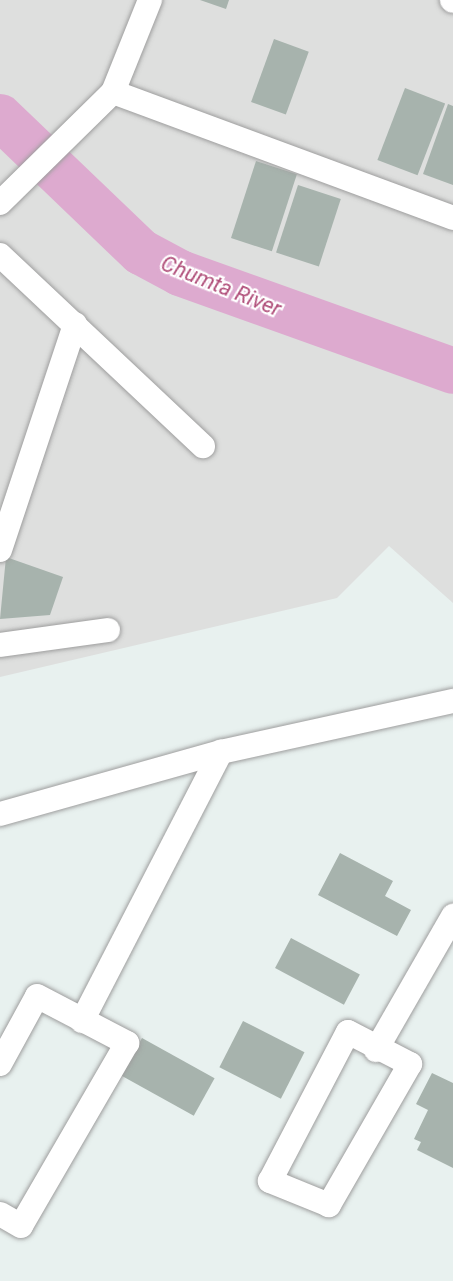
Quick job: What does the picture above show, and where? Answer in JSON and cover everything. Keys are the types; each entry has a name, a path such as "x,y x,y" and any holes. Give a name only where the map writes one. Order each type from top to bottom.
{"street":[{"path":"0,203 113,92 150,0"},
{"path":"113,92 453,218"},
{"path":"0,255 203,446"},
{"path":"0,550 75,324"},
{"path":"0,645 108,630"},
{"path":"0,814 221,752 453,701"},
{"path":"82,1021 221,752"},
{"path":"376,1050 453,916"},
{"path":"0,1064 37,996 127,1043 21,1226 0,1214"},
{"path":"348,1032 376,1050 410,1064 329,1205 270,1181 348,1032"}],"shaded area":[{"path":"0,0 453,0 453,603 389,546 337,598 0,677"}],"building":[{"path":"200,0 229,0 226,9"},
{"path":"274,39 309,52 286,115 251,102"},
{"path":"405,88 445,103 418,175 377,160"},
{"path":"448,104 453,106 453,185 423,174"},
{"path":"256,161 297,174 272,251 231,238"},
{"path":"298,185 341,199 319,266 276,253"},
{"path":"6,557 63,577 50,615 0,619"},
{"path":"340,853 393,881 385,896 411,910 397,936 318,895"},
{"path":"291,938 360,975 344,1005 275,968"},
{"path":"243,1021 304,1052 281,1099 219,1067"},
{"path":"142,1038 215,1078 194,1116 121,1076"},
{"path":"432,1073 453,1083 453,1168 417,1150 421,1142 414,1139 428,1110 416,1104"}],"waterway":[{"name":"Chumta River","path":"0,117 141,252 180,273 453,371"}]}
